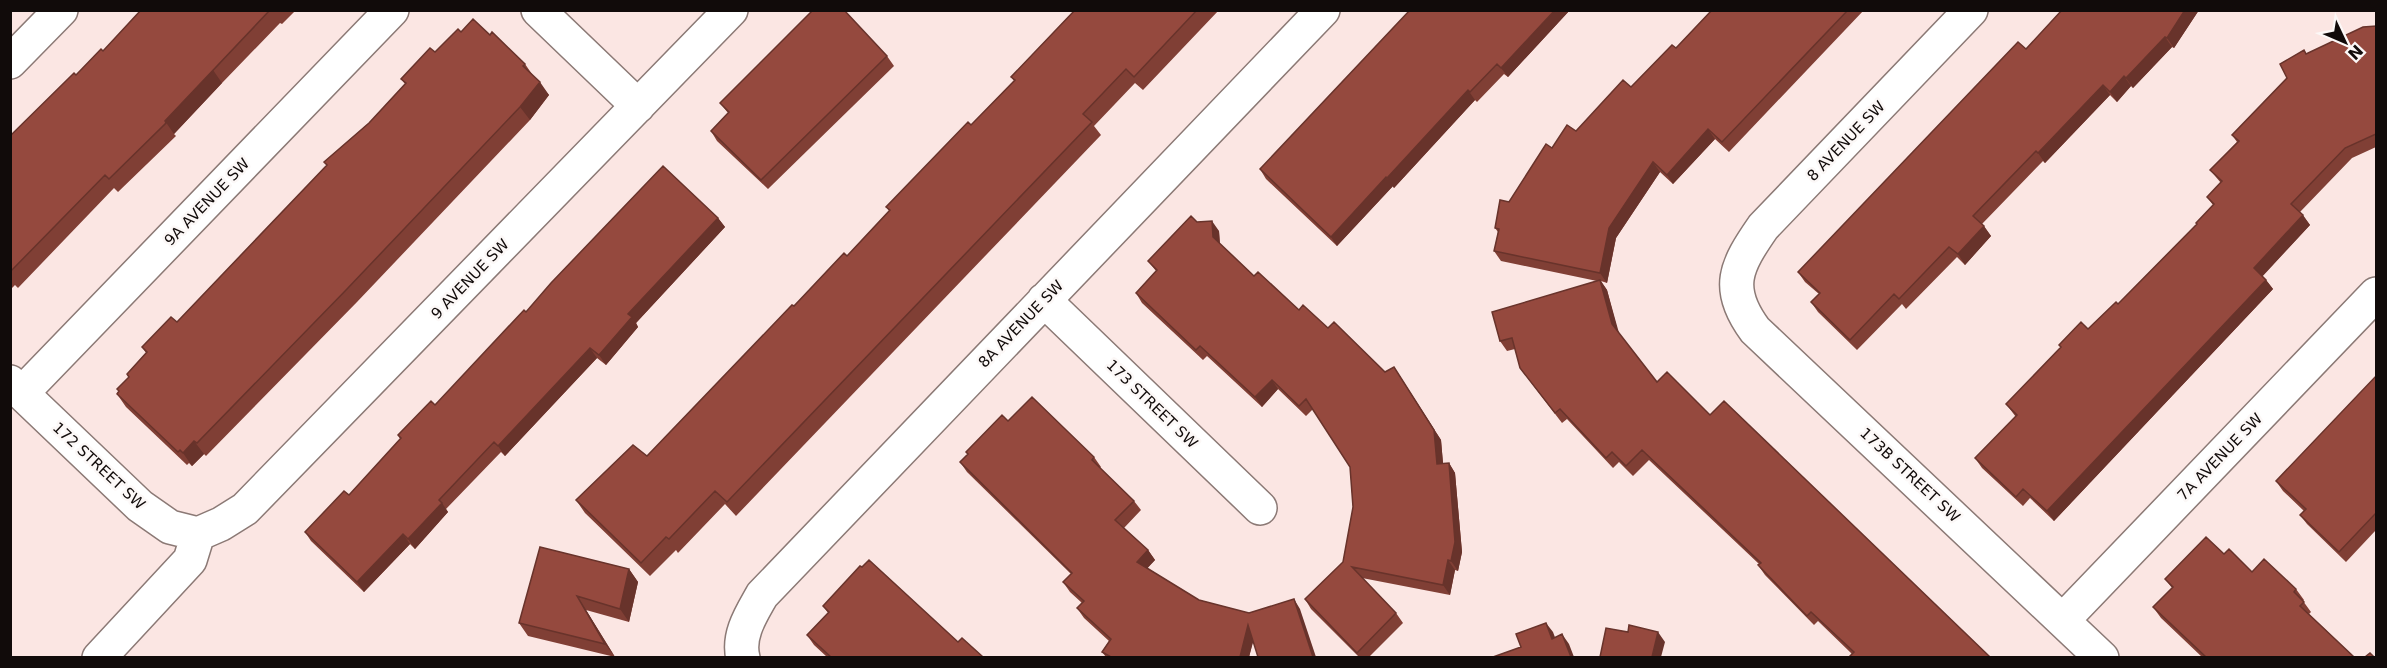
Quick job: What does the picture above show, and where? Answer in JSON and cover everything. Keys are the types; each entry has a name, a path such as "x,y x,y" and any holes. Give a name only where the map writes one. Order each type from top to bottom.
{"street":[{"path":"10,63 61,10"},
{"name":"9A AVENUE SW","path":"16,387 392,10"},
{"path":"538,10 638,106"},
{"name":"9 AVENUE SW","path":"198,534 245,509 731,10"},
{"name":"8A AVENUE SW","path":"742,654 746,623 762,595 1323,10"},
{"name":"8 AVENUE SW","path":"1737,282 1740,268 1749,248 1763,227 1971,10"},
{"name":"173B STREET SW","path":"1737,282 1737,299 1742,312 1755,330 2102,657"},
{"name":"7A AVENUE SW","path":"2063,620 2376,294"},
{"name":"173 STREET SW","path":"1044,300 1260,508"},
{"name":"172 STREET SW","path":"16,387 140,507 170,527 198,534"},
{"path":"99,657 190,560 198,534"}],"building":[{"path":"141,10 270,10 165,121 166,123 109,179 105,175 10,272 10,136 74,73 76,75 101,49 103,51"},
{"path":"813,10 844,10 887,56 761,180 711,131 729,112 720,103"},
{"path":"1075,10 1197,10 1134,77 1126,69 1083,114 1092,122 727,502 715,491 669,539 666,537 641,563 576,500 633,445 647,456 844,253 847,256 890,210 886,207 968,122 971,125 1015,80 1011,77"},
{"path":"1410,10 1555,10 1501,68 1497,64 1470,92 1468,90 1331,237 1260,169"},
{"path":"1712,10 1848,10 1722,142 1708,129 1667,175 1653,162 1609,228 1600,273 1494,251 1499,229 1495,228 1500,200 1509,202 1546,144 1552,148 1567,125 1576,131 1623,80 1631,87 1672,45 1676,48"},
{"path":"2062,10 2185,10 2167,38 2165,37 2126,78 2124,76 2110,92 2103,85 1973,216 1984,226 1958,254 1949,247 1899,299 1894,294 1850,340 1811,302 1820,293 1798,272 2018,42 2026,49"},
{"path":"473,19 490,35 492,32 540,82 520,107 197,443 194,441 183,453 180,450 178,452 117,394 119,391 117,389 129,377 127,374 147,352 142,347 171,317 177,322 327,165 324,162 369,123 406,83 401,79 430,48 435,52 458,29 461,32"},
{"path":"2376,26 2376,134 2345,148 2291,204 2303,215 2254,268 2266,280 2047,511 2023,489 2016,497 1975,458 2017,415 2006,404 2061,347 2059,345 2081,322 2088,329 2116,302 2118,304 2214,204 2207,197 2222,181 2210,170 2239,141 2232,135 2287,78 2280,64 2304,50 2306,54 2363,27"},
{"path":"663,166 718,218 628,314 632,317 599,355 590,348 498,446 494,442 439,500 442,503 408,539 403,534 357,582 305,532 344,491 349,495 401,438 398,435 431,401 435,405"},
{"path":"1191,216 1197,222 1212,221 1213,237 1254,276 1258,272 1299,310 1303,305 1328,328 1334,322 1385,372 1394,367 1434,430 1437,464 1449,463 1455,542 1451,561 1448,560 1443,585 1352,567 1396,613 1357,653 1305,599 1343,562 1353,507 1350,467 1306,399 1299,406 1272,380 1255,397 1200,346 1196,350 1136,293 1157,270 1148,261"},
{"path":"1600,280 1612,324 1657,382 1667,372 1710,415 1724,401 1990,657 1849,657 1854,652 1811,612 1807,616 1758,565 1761,563 1642,450 1626,466 1612,452 1606,458 1560,409 1555,413 1520,368 1512,338 1500,341 1492,312"},
{"path":"2376,376 2376,513 2339,552 2300,515 2306,509 2276,481"},
{"path":"1032,397 1094,457 1092,460 1134,501 1115,520 1148,550 1137,562 1199,600 1249,613 1294,599 1313,657 1258,657 1248,625 1240,657 1111,657 1102,652 1111,639 1077,608 1084,601 1063,582 1072,573 960,462 968,454 966,452 1002,415 1008,421"},
{"path":"2206,537 2224,554 2229,549 2252,572 2264,559 2296,589 2294,592 2304,602 2300,606 2354,657 2206,657 2153,607 2173,587 2165,579"},
{"path":"540,547 629,569 620,609 577,596 605,644 519,623"},
{"path":"869,560 958,642 962,638 983,657 831,657 807,635 829,612 823,606 860,566 862,567"},
{"path":"1546,623 1552,639 1562,634 1571,657 1493,657 1521,647 1516,634"},
{"path":"1629,625 1658,632 1652,657 1600,657 1606,628 1628,632"}]}
